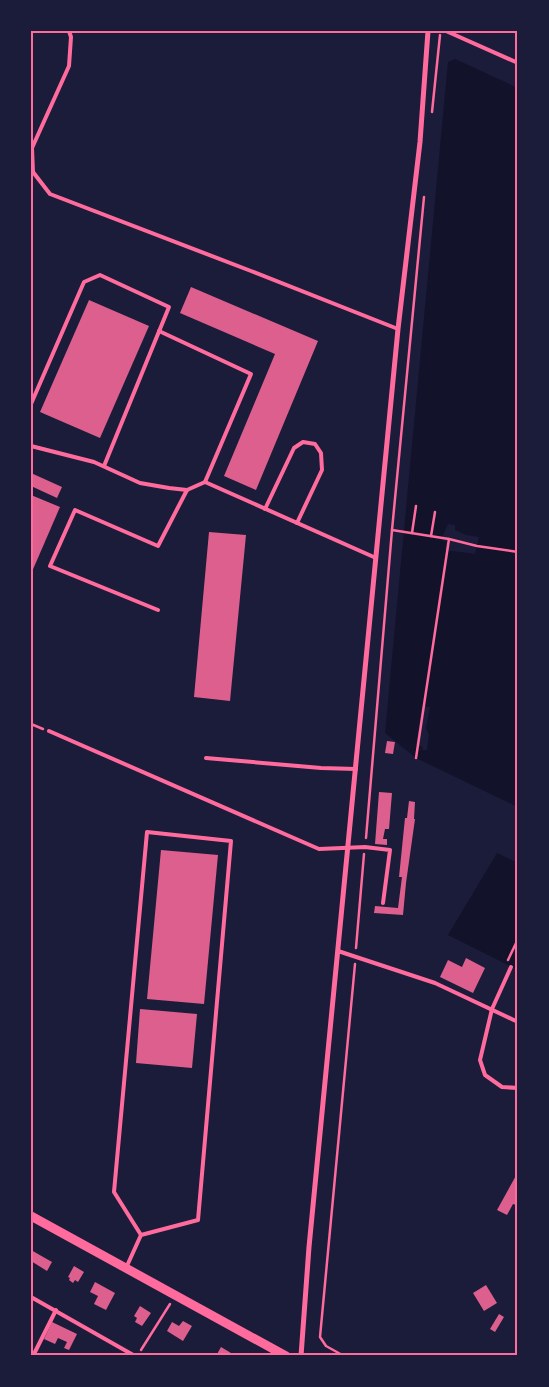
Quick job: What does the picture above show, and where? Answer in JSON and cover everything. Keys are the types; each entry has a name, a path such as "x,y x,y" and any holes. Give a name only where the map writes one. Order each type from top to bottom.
{"street":[{"path":"301,1356 310,1237 398,329 420,142 428,31"},
{"path":"31,1216 286,1356"}],"lane":[{"path":"69,31 71,37 69,66 32,148 33,172 50,194 398,329"},
{"path":"446,31 518,62"},
{"path":"31,404 84,282 100,276 169,307 104,466"},
{"path":"31,446 94,462 140,483 188,490 205,482 251,374 159,331"},
{"path":"265,509 294,448 303,442 314,444 321,453 322,470 297,523"},
{"path":"205,482 376,558"},
{"path":"158,610 50,566 75,510 158,546 188,490"},
{"path":"49,731 320,849 365,847 390,850 384,903"},
{"path":"206,758 321,768 356,769"},
{"path":"147,832 231,841 198,1220 141,1235 114,1192 147,832"},
{"path":"338,951 436,983 518,1022"},
{"path":"511,967 492,1009 480,1060 484,1075 502,1087 518,1088"},
{"path":"126,1268 141,1235"},
{"path":"31,1297 136,1356"},
{"path":"33,1356 56,1310"}],"path":[{"path":"432,120 440,31"},
{"path":"344,1356 326,1346 320,1337 356,957 392,530 424,190"},
{"path":"412,533 416,506"},
{"path":"431,536 436,512"},
{"path":"392,530 518,552"},
{"path":"416,758 449,539"},
{"path":"31,724 49,731"},
{"path":"506,964 518,939"},
{"path":"136,1356 175,1295"}],"shaded area":[{"path":"455,59 518,88 518,807 416,758 385,733 448,62"},
{"path":"497,853 518,863 518,970 448,935"}],"pier":[{"path":"448,524 455,525 455,530 466,535 479,537 475,554 445,550 446,542 441,540"},
{"path":"422,706 430,707 426,728 429,735 427,750 422,750 423,747 416,745"}],"building":[{"path":"191,287 318,341 256,490 224,476 275,354 180,313"},
{"path":"89,300 149,326 100,438 40,412"},
{"path":"31,473 62,487 57,498 31,486"},
{"path":"31,495 60,507 31,574"},
{"path":"209,532 246,535 230,701 194,697"},
{"path":"387,741 395,742 393,754 385,753"},
{"path":"379,792 392,793 389,829 385,829 383,839 387,839 387,845 375,844"},
{"path":"409,801 415,802 415,819 403,915 374,913 375,906 398,908 402,877 399,877 405,818 407,818"},
{"path":"161,850 218,855 204,1004 147,999"},
{"path":"466,958 485,968 473,993 440,977 448,960 462,967"},
{"path":"140,1009 197,1014 192,1068 136,1063"},
{"path":"518,1172 518,1202 516,1205 513,1204 507,1215 497,1210"},
{"path":"31,1250 52,1262 47,1271 31,1261"},
{"path":"74,1266 84,1272 78,1282 75,1280 73,1283 68,1277"},
{"path":"95,1282 115,1293 106,1310 94,1304 98,1296 90,1292"},
{"path":"486,1285 497,1303 484,1311 473,1293"},
{"path":"140,1306 151,1313 142,1326 135,1322 137,1318 134,1316"},
{"path":"499,1314 504,1317 495,1332 490,1329"},
{"path":"183,1321 192,1326 183,1341 167,1331 172,1322 179,1326"},
{"path":"52,1322 77,1334 69,1350 64,1348 67,1342 58,1338 55,1344 44,1339"},
{"path":"221,1347 236,1356 216,1356"}]}
